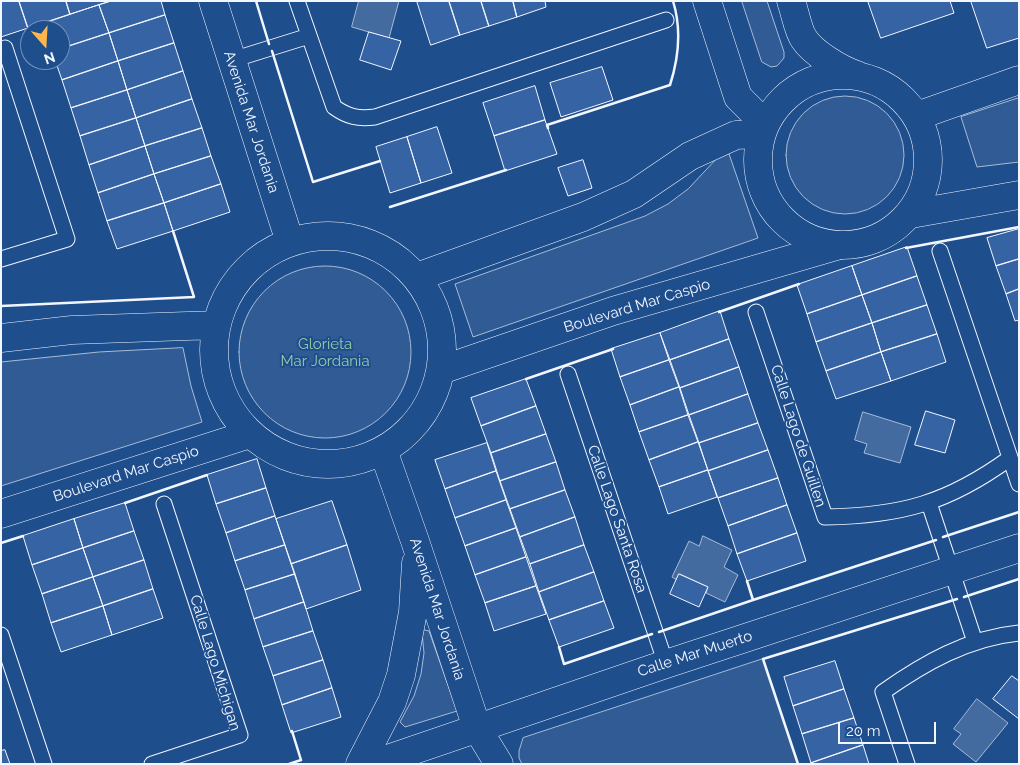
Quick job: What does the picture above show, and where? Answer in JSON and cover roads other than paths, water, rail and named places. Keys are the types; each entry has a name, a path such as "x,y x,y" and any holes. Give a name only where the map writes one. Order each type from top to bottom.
{"street":[{"name":"Avenida Mar Jordania","path":"212,1 290,242"},
{"path":"707,1 738,97 763,129"},
{"path":"791,1 804,39 832,63 848,72 865,77 895,91 917,116 928,148 926,182 911,214"},
{"path":"865,77 826,76 790,93 763,129 758,172 771,208 799,234 836,246 877,239 911,214 1019,195"},
{"path":"917,116 1019,80"},
{"path":"416,277 582,216 634,194 690,156 736,135 763,129"},
{"path":"317,236 345,237 372,244 396,258 416,277 439,321 441,370 430,402 410,430 382,450 349,463 314,464 279,454 250,434 231,412 218,384 213,355 216,325 226,298 242,274 264,255 290,242 317,236"},
{"name":"Boulevard Mar Caspio","path":"441,370 613,312 836,246"},
{"path":"1,338 72,330 216,325"},
{"name":"Boulevard Mar Caspio","path":"1,514 250,434"},
{"name":"Avenida Mar Jordania","path":"382,450 415,541 477,728 499,764"},
{"path":"360,764 392,702 401,675 413,612 416,576 415,541"},
{"name":"Calle Mar Muerto","path":"373,764 666,664 1019,548"}],"lane":[{"path":"297,1 334,106 354,118 364,119 375,117 666,20"},
{"path":"232,60 308,36"},
{"path":"1,259 67,239 5,48"},
{"path":"940,252 1019,484"},
{"name":"Calle Lago de Guillen","path":"756,312 825,517 870,516 897,512 929,503 986,476 1010,458"},
{"name":"Calle Lago Santa Rosa","path":"568,374 666,664"},
{"path":"929,503 975,642"},
{"name":"Calle Lago Michigan","path":"152,764 240,735 164,504"},
{"path":"907,764 883,692 912,671 944,654 975,642 1019,632"},
{"path":"1,634 44,764"}],"park label":[{"name":"Glorieta Mar Jordania","path":"325,352"}]}
